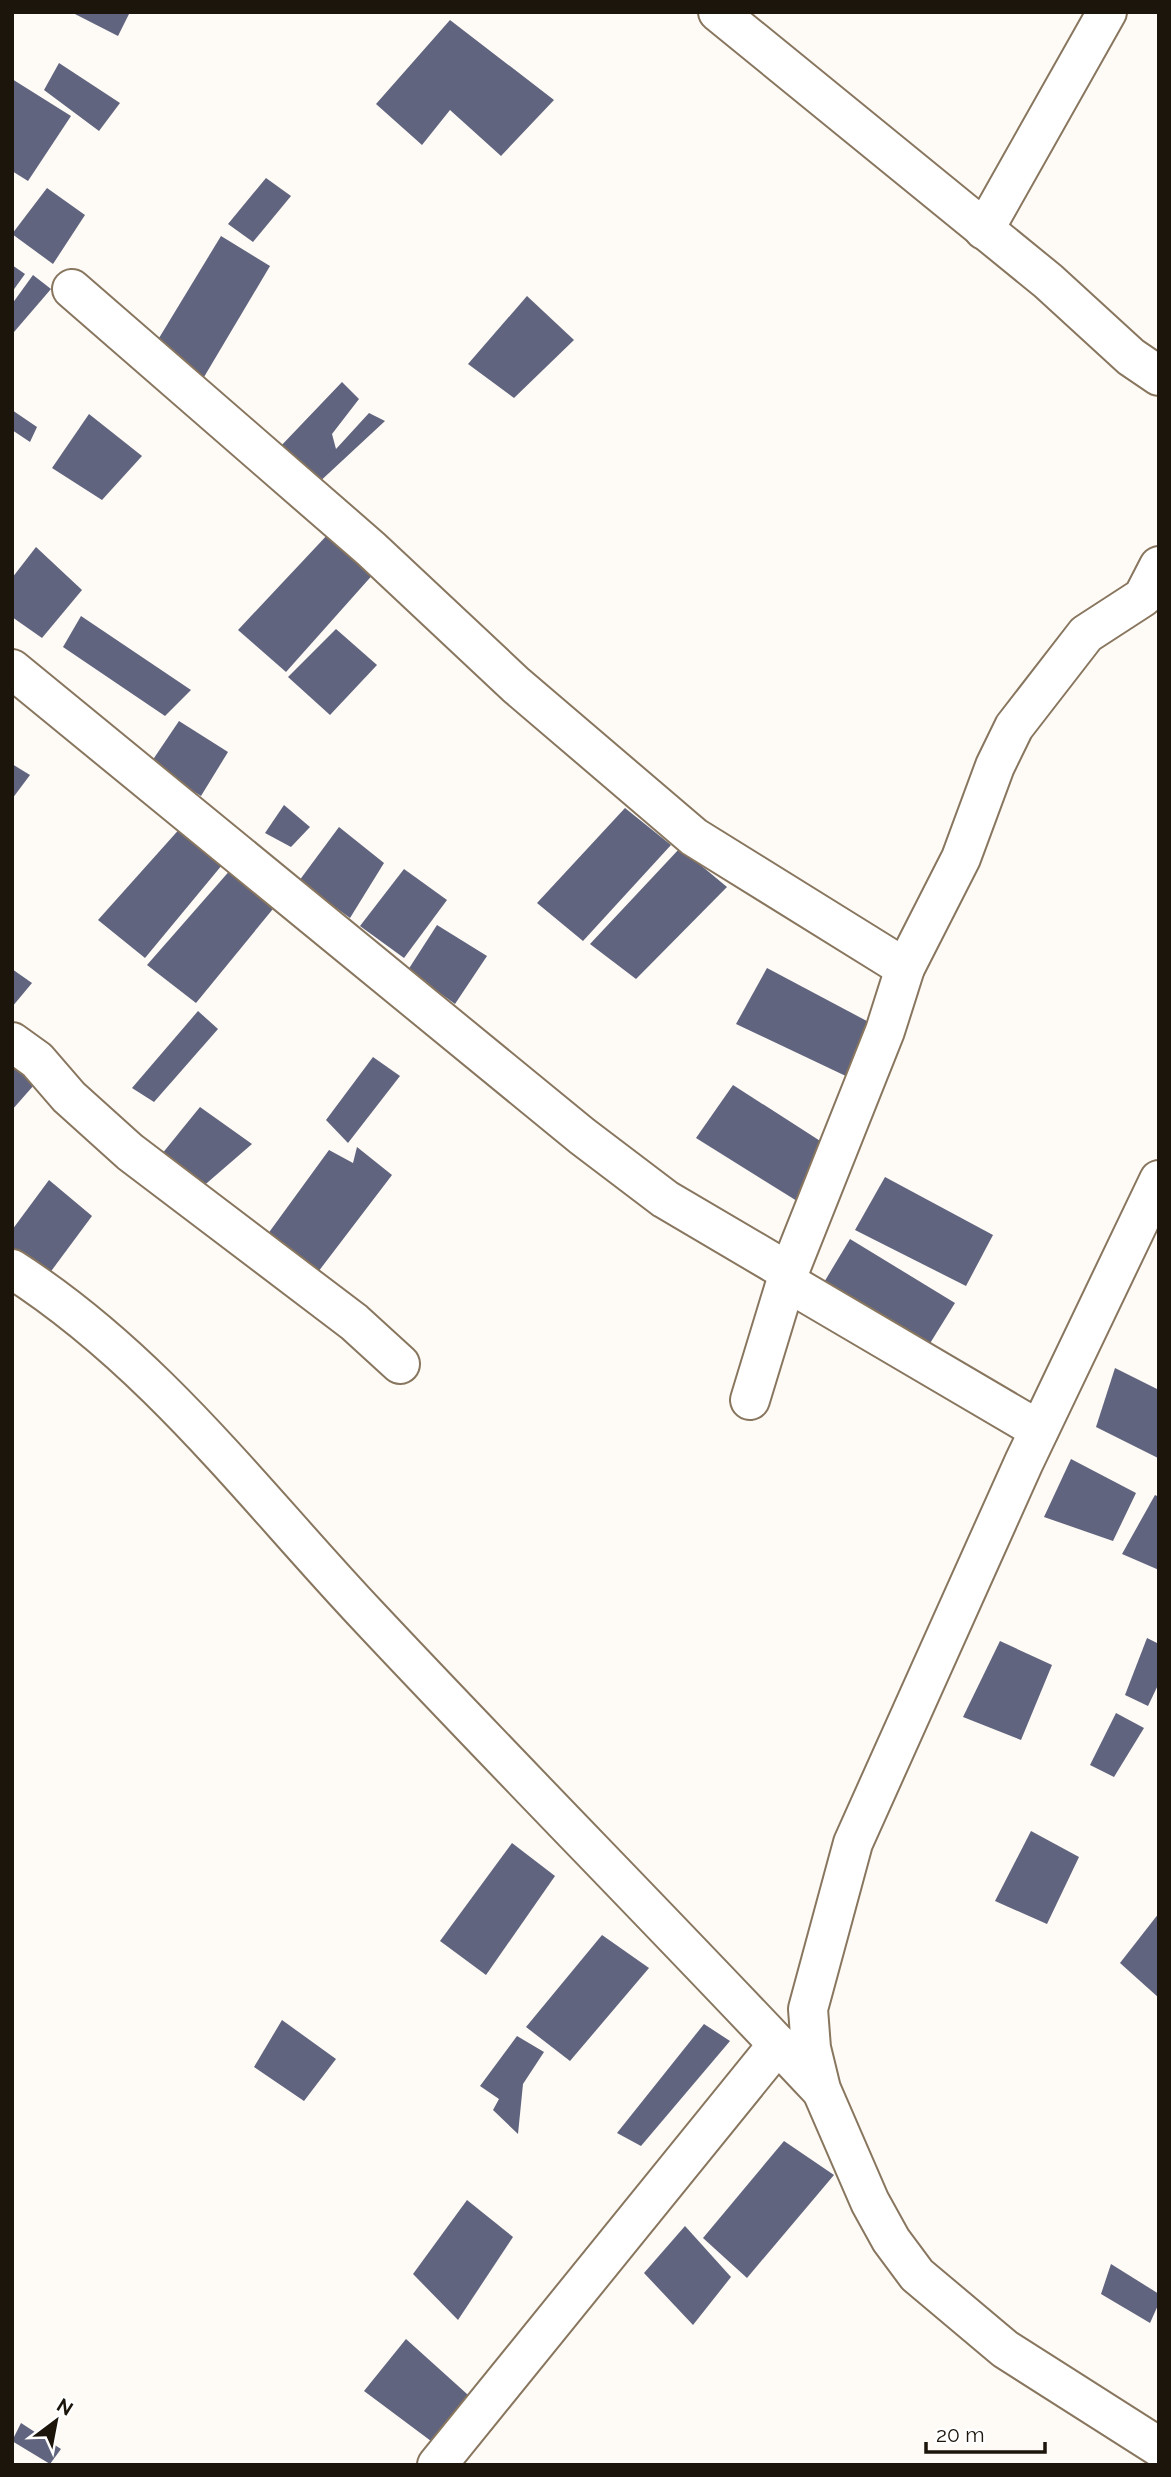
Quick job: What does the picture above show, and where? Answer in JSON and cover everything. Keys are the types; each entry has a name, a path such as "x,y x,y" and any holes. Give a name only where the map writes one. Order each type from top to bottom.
{"street":[{"path":"718,12 1048,281 1131,357 1159,376"},
{"path":"984,230 1107,12"},
{"path":"72,289 371,549 516,685 647,799 694,837 905,968"},
{"path":"750,1400 788,1277 885,1031 905,968 961,858 995,766 1014,727 1086,634 1143,597 1159,566"},
{"path":"12,668 582,1136 665,1199 1039,1430"},
{"path":"12,1042 37,1060 68,1097 130,1152 354,1322 400,1364"},
{"path":"1159,1180 1039,1430 853,1843 808,2009 811,2048 821,2089 870,2202 891,2240 917,2275 1005,2349 1159,2448"},
{"path":"12,1269 115,1346 174,1403 366,1614 821,2089"},
{"path":"437,2465 778,2044"}],"building":[{"path":"71,12 130,12 118,36"},
{"path":"450,20 554,100 501,156 450,110 422,145 376,104"},
{"path":"59,63 120,103 99,131 44,90"},
{"path":"12,79 71,116 28,181 12,171"},
{"path":"266,178 291,196 253,242 228,224"},
{"path":"47,188 85,215 53,264 12,234"},
{"path":"221,236 270,266 204,377 156,343"},
{"path":"12,265 25,274 12,292"},
{"path":"33,275 51,289 14,332 12,304"},
{"path":"527,296 574,340 514,398 468,364"},
{"path":"342,382 359,399 332,434 336,449 369,413 385,421 315,486 278,449"},
{"path":"12,410 37,427 30,442 12,430"},
{"path":"89,414 142,456 102,500 52,468"},
{"path":"330,532 376,571 286,672 238,630"},
{"path":"36,547 82,590 42,638 12,617 12,578"},
{"path":"81,616 191,690 165,716 63,647"},
{"path":"336,629 377,665 330,715 288,677"},
{"path":"179,721 228,752 201,796 150,764"},
{"path":"12,764 30,775 12,799"},
{"path":"284,805 310,827 291,847 265,833"},
{"path":"625,808 671,845 583,941 537,903"},
{"path":"183,825 227,859 145,958 98,920"},
{"path":"339,827 384,863 350,918 299,881"},
{"path":"680,848 727,887 636,979 590,944"},
{"path":"232,868 277,904 196,1003 147,965"},
{"path":"404,869 447,900 404,958 360,926"},
{"path":"437,925 487,956 455,1004 408,970"},
{"path":"767,968 880,1028 850,1078 736,1024"},
{"path":"12,969 32,983 12,1007"},
{"path":"198,1011 218,1029 154,1102 132,1088"},
{"path":"373,1057 400,1076 348,1143 326,1120"},
{"path":"12,1063 34,1085 12,1110"},
{"path":"733,1085 828,1146 797,1201 696,1138"},
{"path":"200,1107 252,1144 200,1189 157,1160"},
{"path":"357,1147 392,1175 315,1276 262,1242 329,1150 353,1163"},
{"path":"885,1177 993,1235 966,1286 855,1230"},
{"path":"49,1180 92,1216 49,1274 12,1249 12,1230"},
{"path":"850,1239 955,1303 924,1353 817,1294"},
{"path":"1115,1368 1159,1390 1158,1458 1096,1427"},
{"path":"1071,1459 1136,1493 1113,1541 1044,1517"},
{"path":"1155,1495 1159,1497 1159,1570 1122,1554"},
{"path":"1147,1638 1159,1644 1159,1683 1148,1706 1125,1695"},
{"path":"1000,1641 1052,1665 1021,1740 963,1717"},
{"path":"1116,1713 1144,1728 1114,1777 1090,1765"},
{"path":"1031,1831 1079,1857 1047,1924 995,1901"},
{"path":"512,1843 555,1876 486,1975 440,1941"},
{"path":"1159,1913 1159,1998 1120,1963"},
{"path":"602,1935 649,1968 570,2061 526,2027"},
{"path":"282,2020 336,2059 304,2101 254,2067"},
{"path":"704,2024 730,2041 641,2146 617,2133"},
{"path":"517,2036 544,2052 523,2084 518,2134 493,2110 499,2099 480,2086"},
{"path":"784,2141 834,2175 747,2278 703,2238"},
{"path":"467,2200 513,2237 458,2320 413,2274"},
{"path":"685,2226 731,2277 693,2325 644,2273"},
{"path":"1111,2264 1159,2294 1159,2303 1150,2323 1101,2294"},
{"path":"406,2339 477,2403 435,2444 364,2391"},
{"path":"21,2423 61,2449 50,2464 12,2441"}]}
